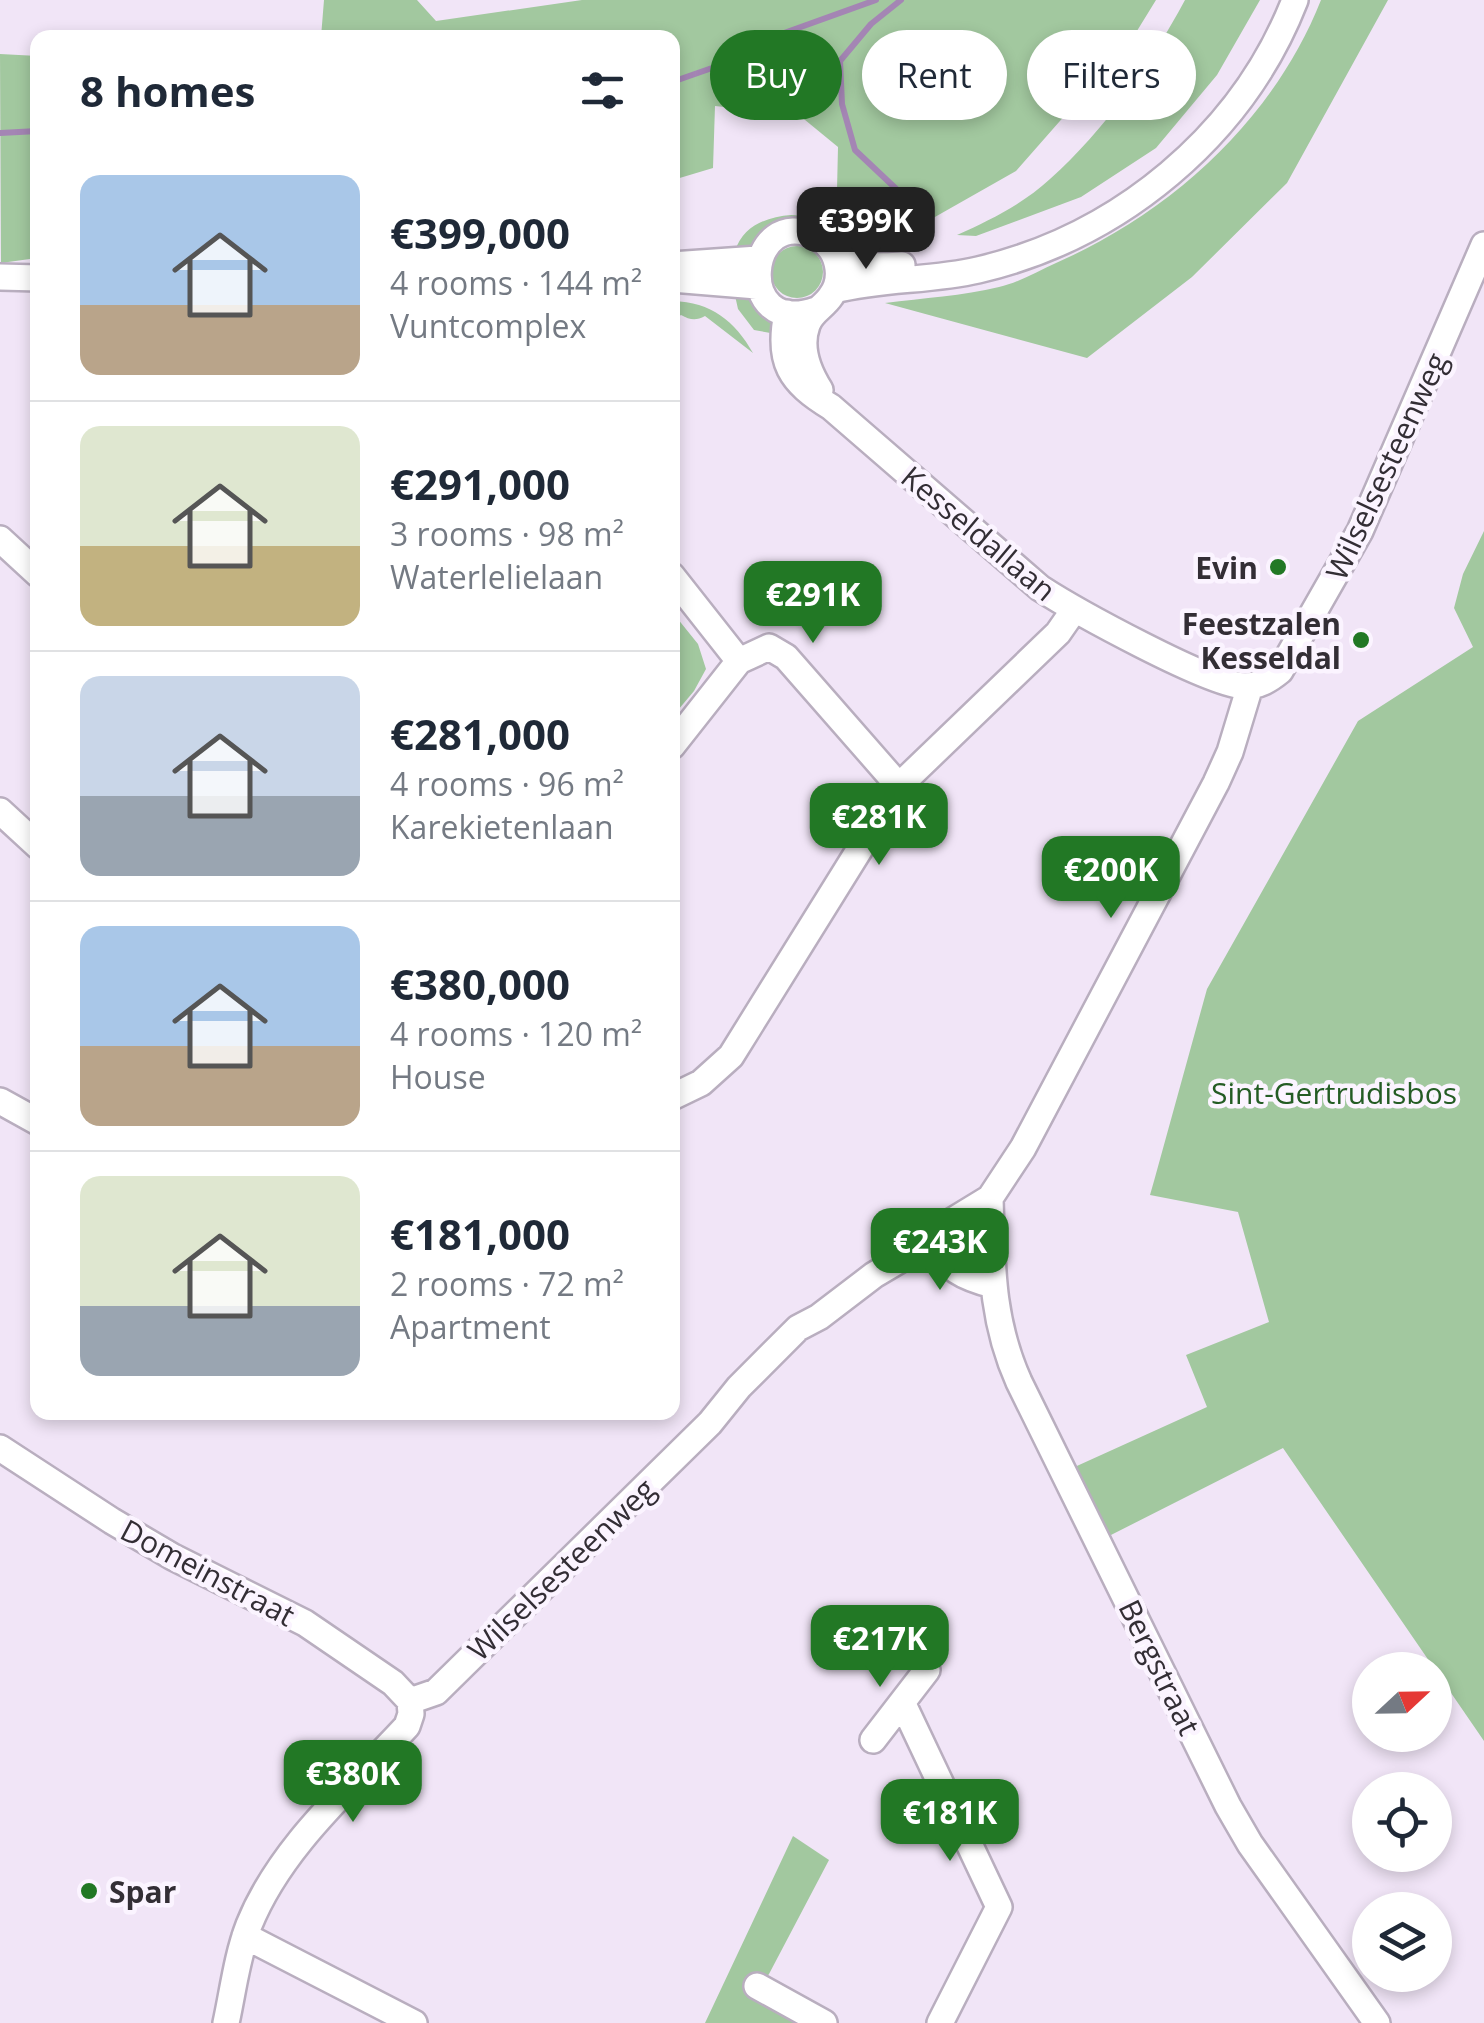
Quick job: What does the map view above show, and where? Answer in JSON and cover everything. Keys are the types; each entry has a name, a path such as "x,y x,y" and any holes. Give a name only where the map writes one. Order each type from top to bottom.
{"street":[{"path":"1282,0 1266,34 1208,118 1166,160 1117,197 1031,240 940,262 876,266 845,262 815,236 794,232 775,239 758,259 758,286 767,301 787,313 804,314 816,310 835,290 860,283 941,277 1013,260 1076,236 1130,204 1182,166 1236,105 1277,41 1296,0"},
{"name":"Wilselsesteenweg","path":"410,1701 436,1692 710,1423 739,1387 798,1328 990,1198 1024,1148 1216,783 1250,686 1266,682 1280,671 1360,531 1484,245"},
{"path":"834,256 838,268 835,290"},
{"path":"680,264 758,259"},
{"path":"0,277 30,278"},
{"path":"680,281 758,286"},
{"name":"Kesseldallaan","path":"816,310 807,322 806,361 830,406"},
{"name":"Kesseldallaan","path":"787,313 782,338 796,382 830,406 1040,588 1074,610 1221,680 1250,686"},
{"path":"0,539 30,567"},
{"path":"680,586 740,661"},
{"path":"680,1093 702,1083 732,1056 899,786 1058,633 1074,610"},
{"path":"680,736 740,661 769,648 786,657 899,786"},
{"path":"0,811 30,839"},
{"path":"0,1100 30,1117"},
{"path":"930,1242 944,1263 973,1280 993,1285 990,1198"},
{"name":"Bergstraat","path":"993,1285 999,1329 1019,1382 1228,1806 1250,1844 1378,2023"},
{"name":"Domeinstraat","path":"0,1448 173,1557 305,1623 393,1684 410,1701"},
{"path":"873,1740 926,1670"},
{"path":"226,2023 246,1936 268,1884 286,1856 407,1726 410,1701"},
{"path":"903,1704 999,1907 940,2023"},
{"path":"246,1936 414,2023"},
{"path":"757,1986 824,2023"}],"green space":[{"path":"324,0 417,0 436,21 582,0 1156,0 1138,30 1027,30 1027,120 1061,120 1016,171 912,230 837,190 838,147 805,120 842,120 842,30 710,30 713,168 680,178 680,30 322,30"},
{"path":"1185,0 1260,0 1217,75 1196,100 1196,30 1168,30"},
{"path":"1321,0 1388,0 1287,183 1192,277 1087,358 885,303 1006,285 1099,242 1140,217 1178,189 1247,122 1301,43"},
{"path":"0,54 30,56 30,259 1,263"},
{"path":"1105,120 1179,120 1156,148 1081,197 976,236 957,235 1040,188"},
{"path":"791,215 822,221 855,245 857,254 832,238 735,251 744,235 757,224"},
{"path":"797,246 815,254 823,272 815,290 797,298 779,290 771,272 779,254"},
{"path":"734,291 761,307 776,334 754,330 738,309"},
{"path":"680,302 710,309 730,323 753,353 705,316 693,319 681,315"},
{"name":"Sint-Gertrudisbos","path":"1484,531 1484,1741 1452,1694 1452,1652 1423,1652 1283,1448 1105,1538 1068,1470 1207,1407 1186,1355 1269,1322 1238,1212 1150,1195 1207,989 1358,721 1473,647 1454,608 1463,574"},
{"path":"680,622 698,644 706,669 680,708"},
{"path":"979,1211 984,1277 957,1255 951,1234"},
{"path":"793,1836 829,1860 769,1974 753,1996 803,2023 705,2023"}],"waterway":[{"path":"680,79 732,61 773,37 876,0"},
{"path":"901,0 871,24 840,61 842,104 855,150 908,200"},
{"path":"0,133 30,131"}],"place":[{"name":"Evin","path":"1278,567"},
{"name":"Feestzalen Kesseldal","path":"1361,640"},
{"name":"Spar","path":"89,1891"}]}
